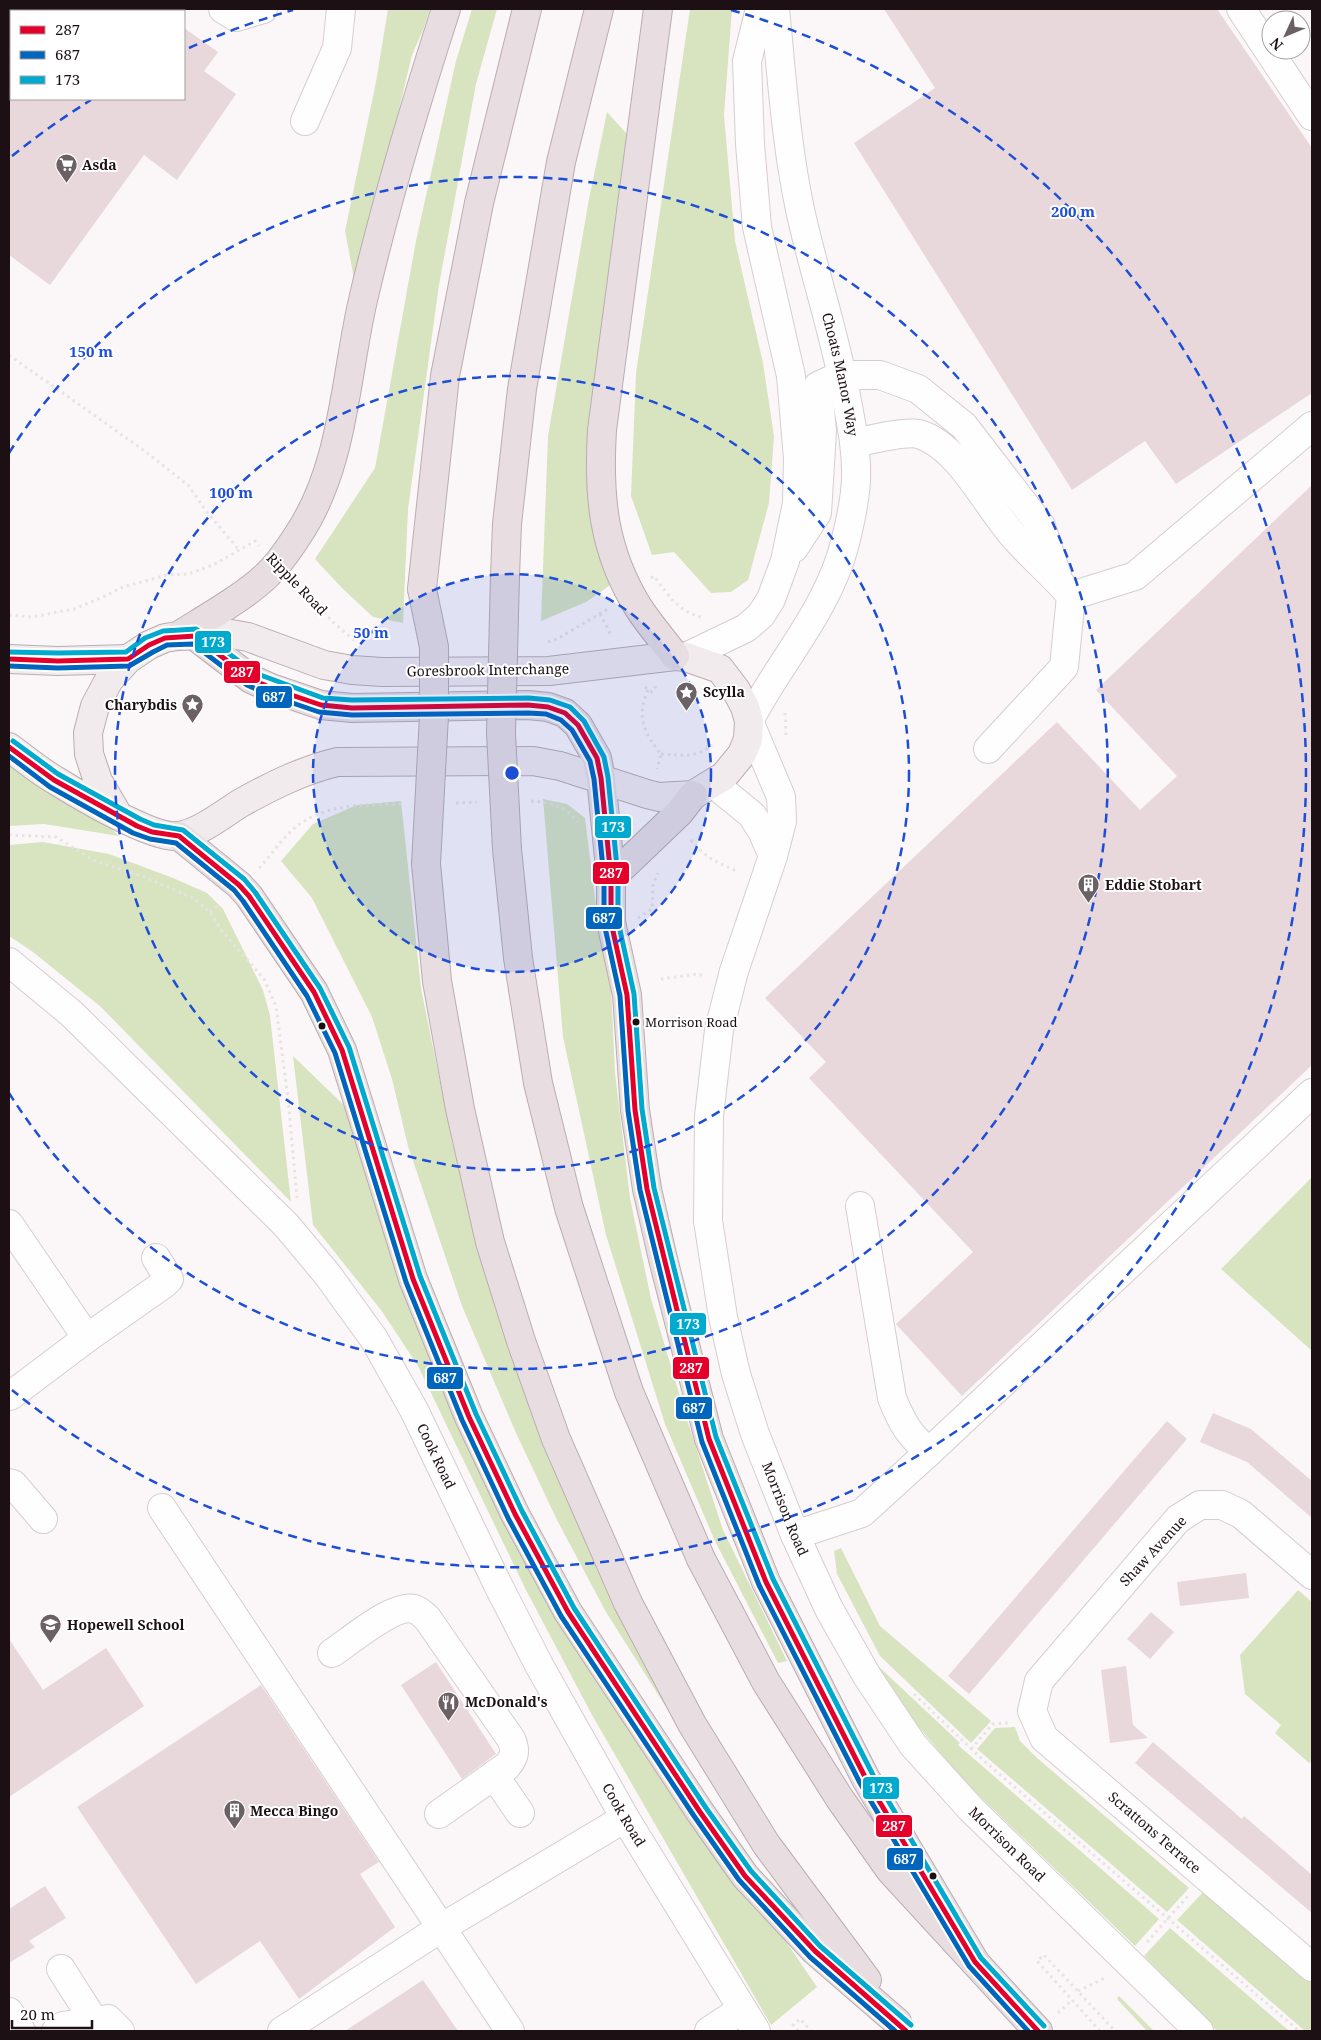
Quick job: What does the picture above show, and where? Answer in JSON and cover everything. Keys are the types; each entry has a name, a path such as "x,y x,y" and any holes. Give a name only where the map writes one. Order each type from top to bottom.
{"highway":[{"path":"446,9 405,137 366,291 344,405 329,468 316,504 299,534 265,578 187,636 251,679 271,688 322,705 352,708 528,705 548,707 565,713 578,725 588,741 597,758 601,778 611,878 611,922 627,995 635,1110 647,1189 709,1439 766,1582 866,1779 975,1962"},
{"path":"527,9 478,203 445,376 422,589 434,647 434,716 426,864 438,981 460,1109 490,1242 521,1341 556,1439 628,1603 692,1724 766,1844 902,2026"},
{"path":"599,9 561,162 524,379 507,524 501,733 506,849 518,958 538,1084 569,1208 629,1392 702,1560 766,1682 840,1798 890,1870 1038,2031"},
{"path":"658,9 602,430 600,470 602,512 610,547 618,569 639,608 681,656"},
{"path":"611,878 703,790"},
{"path":"179,836 239,885 249,896 314,992 342,1050 413,1280 469,1417 515,1514 568,1612 700,1812 745,1876 815,1951 902,2026"}],"main road":[{"name":"Goresbrook Interchange","path":"118,815 98,781 89,754 88,733 95,706 109,680 128,659 149,644 165,638 231,634 248,637 324,665 352,670 382,672 549,671 681,656 720,670 736,690 745,707 749,721 748,739 742,754 724,776 703,790"},
{"path":"9,659 58,662 128,659"},
{"path":"9,747 54,780 118,815 152,832 179,836 216,820 286,778 311,768 337,762 533,760 601,778 659,797 703,790"}],"street":[{"path":"224,9 236,18 264,9"},
{"path":"305,121 337,48 341,9"},
{"path":"681,656 746,628 761,615 771,599 785,561 797,503 798,458 791,376 757,226 750,144 747,61 760,9"},
{"name":"Choats Manor Way","path":"749,721 765,690 788,659 830,587 845,544 856,480 855,443 842,375 801,215 790,161 780,78 775,9"},
{"path":"1240,9 1312,116"},
{"path":"785,561 817,513 822,431 818,386 842,375 880,375 918,389 964,426 1041,526 1065,587 1064,667 988,749"},
{"path":"1065,587 1136,576 1312,426"},
{"path":"855,443 884,437 917,434 936,441 964,469 1017,541 1065,587"},
{"name":"Morrison Road","path":"749,721 781,796 782,821 773,856 734,971 719,1030 708,1116 708,1221 723,1318 736,1374 756,1434 795,1535 829,1609 867,1676 912,1745 971,1809 1198,2031"},
{"path":"703,790 752,815 762,831 773,856"},
{"name":"Cook Road","path":"9,962 72,1014 286,1225 327,1274 369,1332 414,1410 498,1585 539,1665 624,1818 749,2020"},
{"path":"795,1535 862,1513 1312,1093"},
{"path":"860,1206 892,1398 901,1422 912,1438 929,1452"},
{"path":"9,1224 87,1338"},
{"path":"10,1396 168,1279 156,1258"},
{"path":"9,1483 13,1484 43,1519"},
{"name":"Shaw Avenue","path":"1039,1681 1178,1519 1200,1505 1222,1505 1240,1514 1312,1575"},
{"path":"162,1508 510,2031"},
{"path":"332,1653 388,1615 404,1608 416,1609 427,1618 512,1739 515,1748 513,1759 507,1766 440,1814"},
{"name":"Scrattons Terrace","path":"1039,1681 1032,1711 1044,1738 1312,1968"},
{"path":"494,1775 520,1813"},
{"path":"282,2031 441,1928 624,1818"},
{"path":"61,1969 94,2021"},
{"path":"9,2012 21,2031"},
{"path":"56,2031 63,2026 108,2019 120,2031"},
{"path":"709,2031 749,2020"}],"path":[{"path":"9,355 146,452 189,486 206,511 240,550"},
{"name":"Ripple Road","path":"9,615 32,617 74,609 123,587 166,576 188,574 213,565 255,541 299,583 333,622 354,642 363,646"},
{"path":"646,581 654,576 679,608 694,616 710,619"},
{"path":"540,644 557,639 612,605"},
{"path":"600,614 613,640"},
{"path":"657,682 652,692 648,690 642,702 641,717 648,738 660,754 660,760"},
{"path":"660,754 689,756 702,753 716,740"},
{"path":"686,833 701,853 720,864 744,874"},
{"path":"9,835 56,837 95,861 142,876 192,898 210,912 222,931 264,979 276,1006 298,1200"},
{"path":"633,922 652,909 654,885 660,868"},
{"path":"661,979 697,974 713,978"},
{"path":"910,1691 971,1749 1299,2031"},
{"path":"971,1749 993,1724"},
{"path":"1144,1944 1168,1919"},
{"path":"1100,2031 1037,1961 1044,1954 1115,2031"},
{"path":"1078,1991 1108,1976"},
{"path":"798,2031 793,2025 800,2019 811,2031"}],"green space":[{"path":"388,9 430,9 412,55 356,289 345,231 376,82"},
{"path":"472,9 497,9 476,84 439,285 408,509 403,623 373,617 315,559 375,468 416,241 456,61"},
{"path":"690,9 732,9 724,115 735,241 763,363 774,436 769,503 748,580 731,592 711,593 674,552 652,555 631,496 636,373"},
{"path":"607,112 634,142 594,453 619,579 586,602 541,621 548,436 589,199"},
{"path":"9,746 66,789 119,836 44,824 9,826"},
{"path":"543,799 567,804 585,818 597,914 608,923 615,1073 630,1198 651,1299 687,1420 723,1530 787,1661 778,1663 715,1541 665,1424 606,1235 563,1037"},
{"path":"401,801 421,988 452,1142 495,1308 541,1440 612,1593 677,1710 671,1715 606,1612 557,1520 516,1433 462,1306 408,1146 392,1079 372,1017 312,898 281,861 313,824 357,805"},
{"path":"43,842 109,854 207,893 223,909 263,990 270,1016 291,1202 101,1007 33,952 9,936 9,845"},
{"path":"293,1056 351,1112 419,1308 614,1690 817,1987 771,2025 592,1715 526,1590 418,1366 381,1310 313,1225"},
{"path":"1312,1177 1312,1351 1221,1269"},
{"path":"841,1548 880,1626 991,1721 971,1743 880,1656 837,1574 834,1551"},
{"path":"1298,1590 1312,1602 1312,1760 1309,1763 1275,1733 1281,1725 1245,1694 1240,1655"},
{"path":"876,1664 960,1743 958,1745 1159,1919 1135,1946 964,1781 917,1725"},
{"path":"1015,1727 1020,1741 1036,1757 1189,1888 1167,1912 977,1749 995,1728"},
{"path":"1206,1889 1312,1981 1312,2031 1305,2031 1177,1920"},
{"path":"1170,1928 1289,2031 1217,2031 1144,1956"},
{"path":"1119,1996 1154,2031 1147,2031 1117,1999"}],"building":[{"path":"884,9 1217,9 1312,148 1312,393 1176,484 1145,441 1072,490 854,143 935,88"},
{"name":"Asda","path":"185,29 218,52 204,71 236,94 177,180 144,155 50,285 9,255 9,99 185,100"},
{"name":"Eddie Stobart","path":"1312,485 1312,1065 962,1396 896,1324 973,1252 809,1078 826,1062 765,998 1057,722 1140,810 1177,776 1096,690"},
{"path":"1213,1413 1251,1429 1312,1481 1312,1518 1247,1462 1200,1442"},
{"path":"1167,1421 1187,1439 969,1694 948,1676"},
{"path":"1246,1573 1249,1598 1180,1606 1177,1582"},
{"path":"1151,1612 1174,1632 1150,1659 1127,1639"},
{"path":"9,1639 43,1690 106,1648 144,1706 9,1797"},
{"name":"McDonald's","path":"436,1662 496,1754 462,1779 401,1685"},
{"path":"1126,1666 1133,1725 1148,1738 1110,1743 1101,1670"},
{"name":"Mecca Bingo","path":"261,1685 379,1862 360,1874 395,1927 299,1999 260,1941 196,1984 77,1807"},
{"path":"1153,1742 1242,1819 1244,1816 1312,1875 1312,1913 1135,1763"},
{"path":"45,1886 66,1918 29,1941 35,1947 9,1963 9,1909"},
{"path":"423,1980 458,2031 345,2031"}],"transit line":[{"name":"173","path":"9,652 126,652 145,638 163,631 196,629 255,673 323,698 352,700 529,698 550,700 570,707 584,721 604,757 608,777 618,877 618,921 634,994 642,1109 654,1188 716,1437 773,1579 873,1775 981,1958 1044,2026"},
{"name":"287","path":"9,659 58,661 128,659 149,645 165,638 195,636 251,679 321,705 352,708 528,705 548,707 565,713 578,725 597,758 601,778 611,878 611,922 627,995 635,1110 647,1189 709,1439 766,1582 866,1779 975,1962 1038,2031"},
{"name":"687","path":"9,666 58,668 129,666 167,645 193,644 247,685 269,695 319,712 352,715 546,714 561,720 572,730 590,761 594,779 604,878 604,923 620,996 628,1111 640,1190 702,1442 759,1585 860,1783 969,1966 1028,2031"},
{"name":"173","path":"13,741 58,774 140,819 154,825 183,830 244,879 255,892 320,988 349,1047 420,1276 476,1414 522,1511 574,1608 706,1808 751,1871 820,1946 911,2025"},
{"name":"287","path":"9,747 54,780 137,826 152,832 179,836 239,885 249,896 314,992 342,1050 413,1279 469,1417 515,1514 568,1612 700,1812 745,1876 815,1951 906,2031"},
{"name":"687","path":"9,756 50,787 133,833 150,839 176,843 234,890 243,901 307,996 335,1053 406,1282 462,1420 508,1518 561,1616 694,1816 739,1880 810,1957 895,2031"}],"place":[{"name":"Asda","path":"66,184"},
{"name":"Scylla","path":"687,711"},
{"name":"Charybdis","path":"193,724"},
{"name":"Eddie Stobart","path":"1089,904"},
{"name":"Morrison Road","path":"636,1022"},
{"name":"Hopewell School","path":"51,1644"},
{"name":"McDonald's","path":"449,1721"},
{"name":"Mecca Bingo","path":"234,1830"}]}
